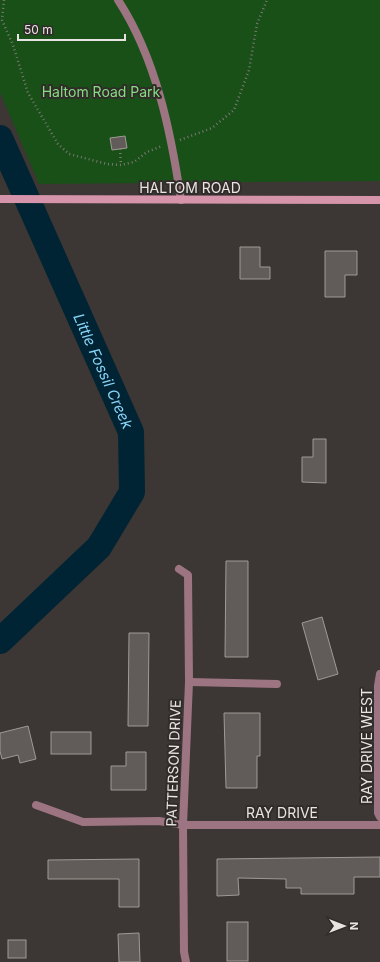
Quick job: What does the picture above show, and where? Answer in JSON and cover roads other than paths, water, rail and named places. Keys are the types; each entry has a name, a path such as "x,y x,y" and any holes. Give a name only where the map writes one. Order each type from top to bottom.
{"main road":[{"name":"HALTOM ROAD","path":"0,199 380,200"}],"street":[{"path":"118,0 128,15 150,67 172,142 181,200"},
{"name":"PATTERSON DRIVE","path":"179,569 188,575 189,682 183,825 184,952 186,962"},
{"name":"RAY DRIVE WEST","path":"380,674 378,686 378,813 380,817"},
{"path":"189,682 277,684"},
{"name":"RAY DRIVE","path":"36,805 83,822 159,821 183,825 380,825"}],"waterway":[{"name":"Little Fossil Creek","path":"0,138 131,432 132,492 99,547 0,641"}],"park label":[{"name":"Haltom Road Park","path":"101,91"}]}
